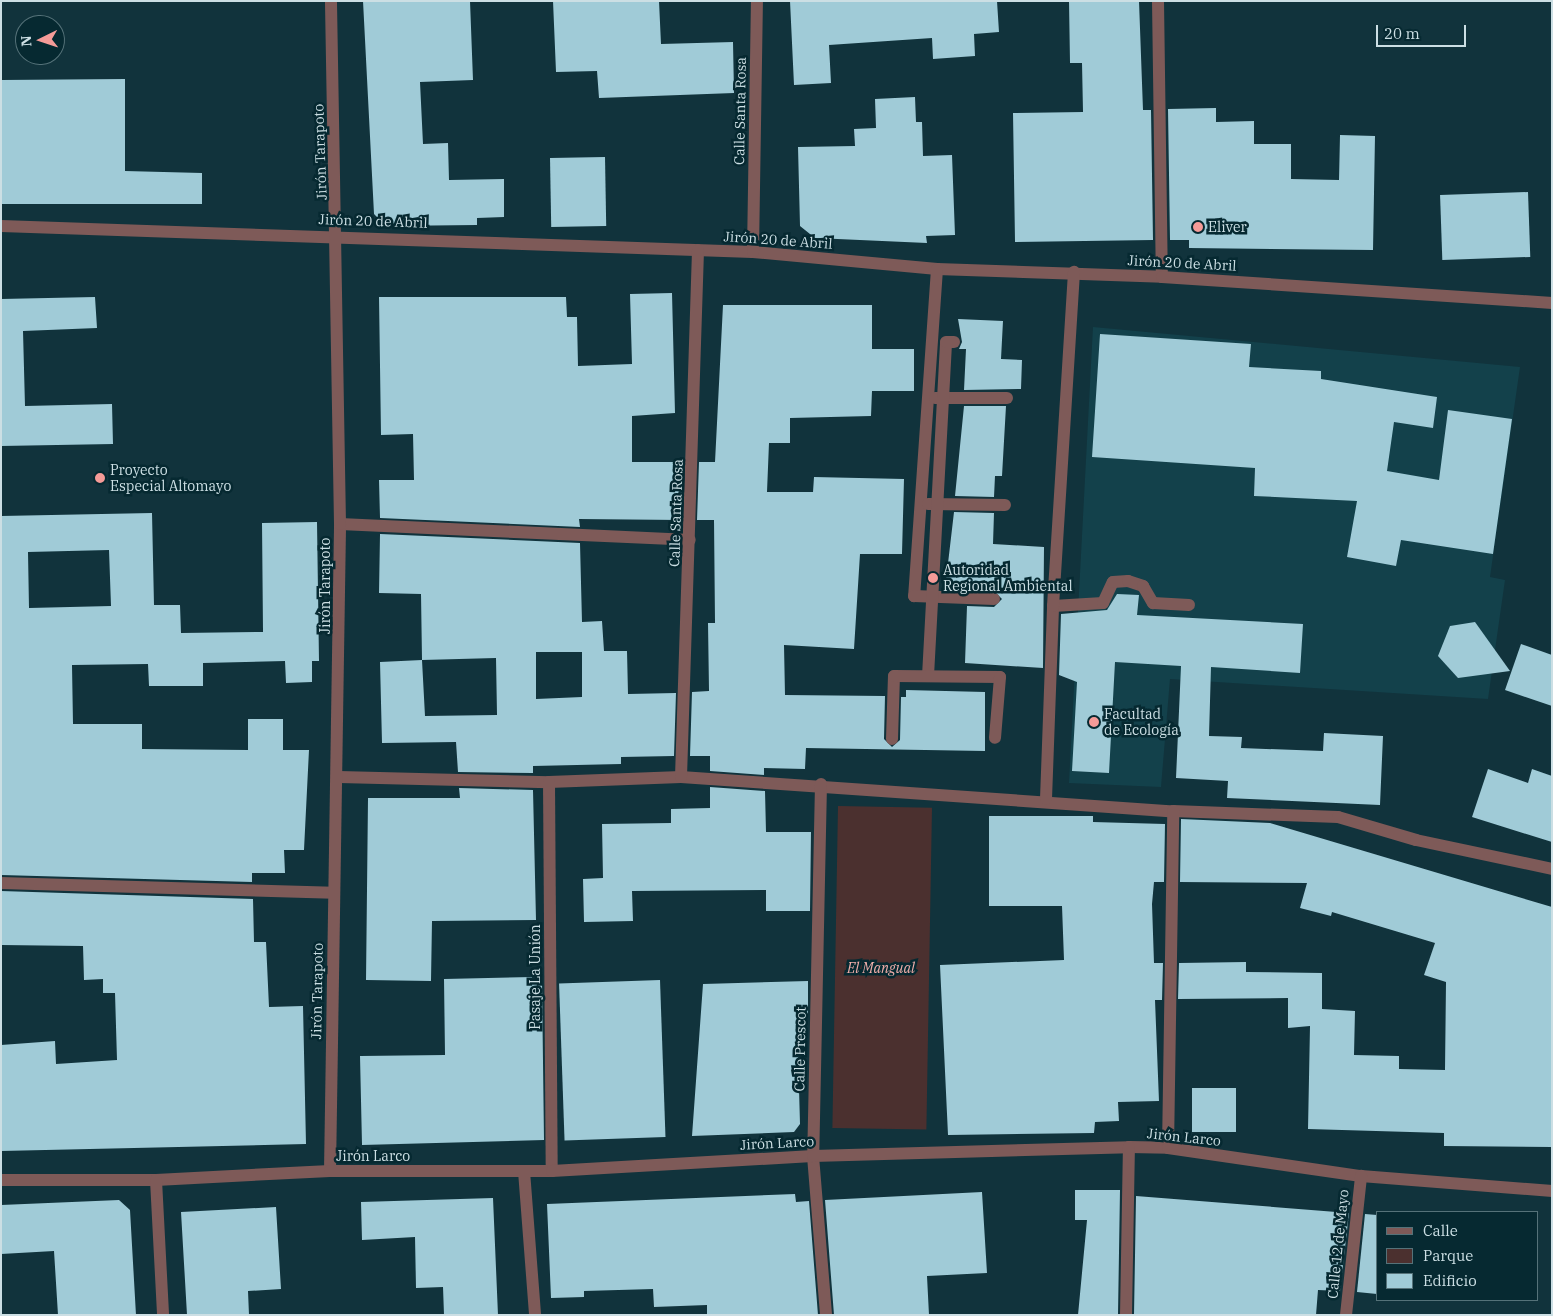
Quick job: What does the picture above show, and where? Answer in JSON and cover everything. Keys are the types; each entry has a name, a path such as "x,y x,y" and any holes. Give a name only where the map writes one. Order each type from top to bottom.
{"street":[{"name":"Jirón Tarapoto","path":"330,1171 333,893 339,777 340,524 338,234 331,1"},
{"name":"Calle Santa Rosa","path":"753,252 757,1"},
{"path":"1158,1 1162,277"},
{"name":"Jirón 20 de Abril","path":"1,226 338,234 753,252 937,269 1074,272 1552,303"},
{"name":"Calle Santa Rosa","path":"682,777 698,250"},
{"path":"928,676 932,596 937,269"},
{"path":"1046,799 1053,606 1074,272"},
{"path":"954,342 946,342 935,398 921,504 914,596 994,599"},
{"path":"935,398 1007,398"},
{"path":"921,504 1005,505"},
{"path":"340,524 690,540"},
{"path":"1053,606 1103,603 1113,582 1128,581 1143,586 1153,603 1188,605"},
{"path":"892,739 894,676 1000,677 995,738"},
{"path":"339,777 549,782 682,777 1046,799 1173,811 1338,817 1416,840 1552,869"},
{"name":"Pasaje La Unión","path":"549,782 552,1171"},
{"name":"Calle Prescot","path":"821,784 813,1156 826,1315"},
{"path":"1168,1148 1173,811"},
{"path":"1,883 333,893"},
{"path":"1126,1315 1129,1147"},
{"name":"Jirón Larco","path":"1,1180 156,1180 330,1171 552,1171 813,1156 1129,1147 1168,1148 1360,1176 1552,1191"},
{"path":"524,1171 536,1315"},
{"name":"Calle 12 de Mayo","path":"1346,1315 1360,1176"},
{"path":"156,1180 163,1315"}],"shaded area":[{"path":"1093,327 1520,367 1490,577 1505,580 1488,699 1170,679 1161,787 1069,783"}],"green space":[{"name":"El Mangual","path":"838,806 932,808 926,1130 832,1128"}],"building":[{"path":"363,1 470,1 473,80 420,82 423,144 448,143 449,180 504,179 504,217 477,218 477,225 386,226 374,214"},
{"path":"553,1 659,1 661,44 733,42 734,93 599,98 597,71 556,72"},
{"path":"790,1 997,1 999,32 974,34 975,56 933,59 932,38 829,45 831,83 794,85"},
{"path":"1069,1 1139,1 1143,110 1151,110 1153,240 1015,242 1013,113 1083,112 1082,63 1070,63"},
{"path":"125,79 125,171 202,173 202,204 1,204 1,80"},
{"path":"915,97 916,122 922,122 923,156 952,155 955,235 926,236 927,243 815,238 800,226 798,147 855,146 854,129 876,128 875,99"},
{"path":"1216,108 1216,122 1254,121 1254,144 1291,144 1291,179 1339,180 1340,135 1375,136 1373,250 1189,248 1189,240 1170,240 1168,109"},
{"path":"605,157 606,226 551,227 550,158"},
{"path":"1528,192 1530,257 1442,260 1440,195"},
{"path":"672,293 675,413 632,416 632,462 683,462 681,520 579,519 580,527 380,518 379,480 414,480 413,434 381,435 379,297 566,297 567,317 577,317 578,366 632,364 630,294"},
{"path":"95,297 97,328 23,331 25,406 112,404 113,444 1,446 1,299"},
{"path":"723,305 872,305 872,349 914,349 914,391 872,391 871,416 790,418 790,443 769,443 767,492 813,492 814,477 904,479 902,554 860,554 854,649 784,645 785,695 885,696 884,739 892,747 900,740 901,697 906,697 906,690 985,692 985,751 806,748 805,769 764,768 764,775 710,771 710,756 690,756 692,692 709,691 708,623 715,623 714,520 697,520 699,462 715,462"},
{"path":"958,319 1003,321 1001,359 1022,360 1021,389 964,390 966,349 959,349 962,342"},
{"path":"1100,334 1251,344 1249,367 1321,371 1321,379 1437,397 1433,428 1394,422 1387,471 1439,480 1448,410 1512,419 1493,554 1401,540 1396,566 1347,557 1357,501 1254,496 1255,468 1092,457"},
{"path":"964,406 1006,406 1002,476 995,476 994,497 955,496"},
{"path":"954,512 994,513 993,544 1044,547 1043,668 965,663 967,606 994,607 1002,599 994,591 945,589"},
{"path":"152,513 154,605 180,605 181,633 263,632 262,523 317,522 319,661 312,661 312,682 286,683 285,661 203,663 203,686 149,686 148,664 72,665 73,724 142,724 142,749 248,750 248,719 283,719 283,750 309,750 304,850 284,850 285,873 252,873 252,882 1,875 1,516","holes":["109,550 111,606 29,608 28,552"]},
{"path":"380,534 580,543 582,622 602,621 604,651 627,651 628,694 676,693 674,756 621,757 621,764 533,766 533,773 458,772 456,742 382,743 380,662 422,660 421,594 379,593","holes":["536,652 582,652 582,697 536,699","496,658 497,715 425,716 422,660"]},
{"path":"1117,594 1139,595 1137,615 1303,624 1300,673 1211,667 1209,736 1242,737 1241,748 1323,751 1324,733 1383,736 1380,805 1227,798 1228,781 1176,778 1181,666 1115,662 1109,773 1072,771 1077,682 1059,675 1061,614 1107,610"},
{"path":"1475,622 1510,671 1458,678 1438,656 1450,626"},
{"path":"1521,644 1552,655 1552,706 1505,690"},
{"path":"1488,769 1528,783 1532,769 1552,776 1552,842 1472,817"},
{"path":"710,787 765,791 766,832 811,832 810,911 766,911 766,890 632,891 633,921 584,922 583,879 603,878 602,824 671,823 671,809 710,808"},
{"path":"459,788 533,790 536,920 432,921 431,981 366,980 368,798 460,798"},
{"path":"989,816 1093,816 1093,822 1165,824 1164,882 1154,882 1152,904 1154,963 1163,963 1162,1000 1155,1000 1159,1101 1118,1102 1119,1121 1095,1122 1094,1133 948,1135 940,965 1064,960 1062,906 989,906"},
{"path":"1181,819 1270,823 1552,907 1552,1147 1444,1146 1444,1133 1308,1129 1310,1026 1288,1028 1288,998 1178,999 1179,963 1246,962 1246,972 1322,973 1322,1009 1355,1011 1354,1055 1399,1056 1399,1069 1445,1070 1446,982 1424,975 1435,943 1332,912 1331,916 1300,908 1307,883 1180,882"},
{"path":"1,891 253,899 254,942 266,942 269,1007 303,1006 306,1144 1,1151 1,1045 55,1041 56,1064 117,1060 115,993 103,993 103,979 84,980 83,946 1,945"},
{"path":"532,977 532,983 542,983 544,1140 362,1145 360,1056 445,1055 444,979"},
{"path":"660,980 665,1137 565,1140 559,984"},
{"path":"808,981 808,1016 797,1017 800,1124 794,1132 692,1136 703,984"},
{"path":"1192,1088 1236,1088 1236,1132 1192,1132"},
{"path":"1075,1190 1120,1190 1118,1315 1078,1315 1087,1220 1075,1220"},
{"path":"982,1192 987,1273 927,1276 929,1315 834,1315 825,1200"},
{"path":"795,1194 796,1202 809,1201 818,1315 707,1315 707,1305 654,1307 653,1289 584,1291 584,1297 551,1298 547,1204"},
{"path":"1136,1196 1349,1213 1340,1291 1318,1290 1316,1315 1134,1315"},
{"path":"493,1198 498,1315 444,1315 443,1287 416,1288 415,1237 362,1240 361,1202"},
{"path":"119,1200 130,1210 136,1315 58,1315 54,1251 1,1254 1,1205"},
{"path":"276,1207 281,1289 248,1291 249,1315 187,1315 181,1212"},
{"path":"1365,1214 1376,1215 1376,1294 1357,1292"}],"place":[{"name":"Eliver","path":"1198,227"},
{"name":"Proyecto Especial Altomayo","path":"100,478"},
{"name":"Autoridad Regional Ambiental","path":"933,578"},
{"name":"Facultad de Ecología","path":"1094,722"}]}
